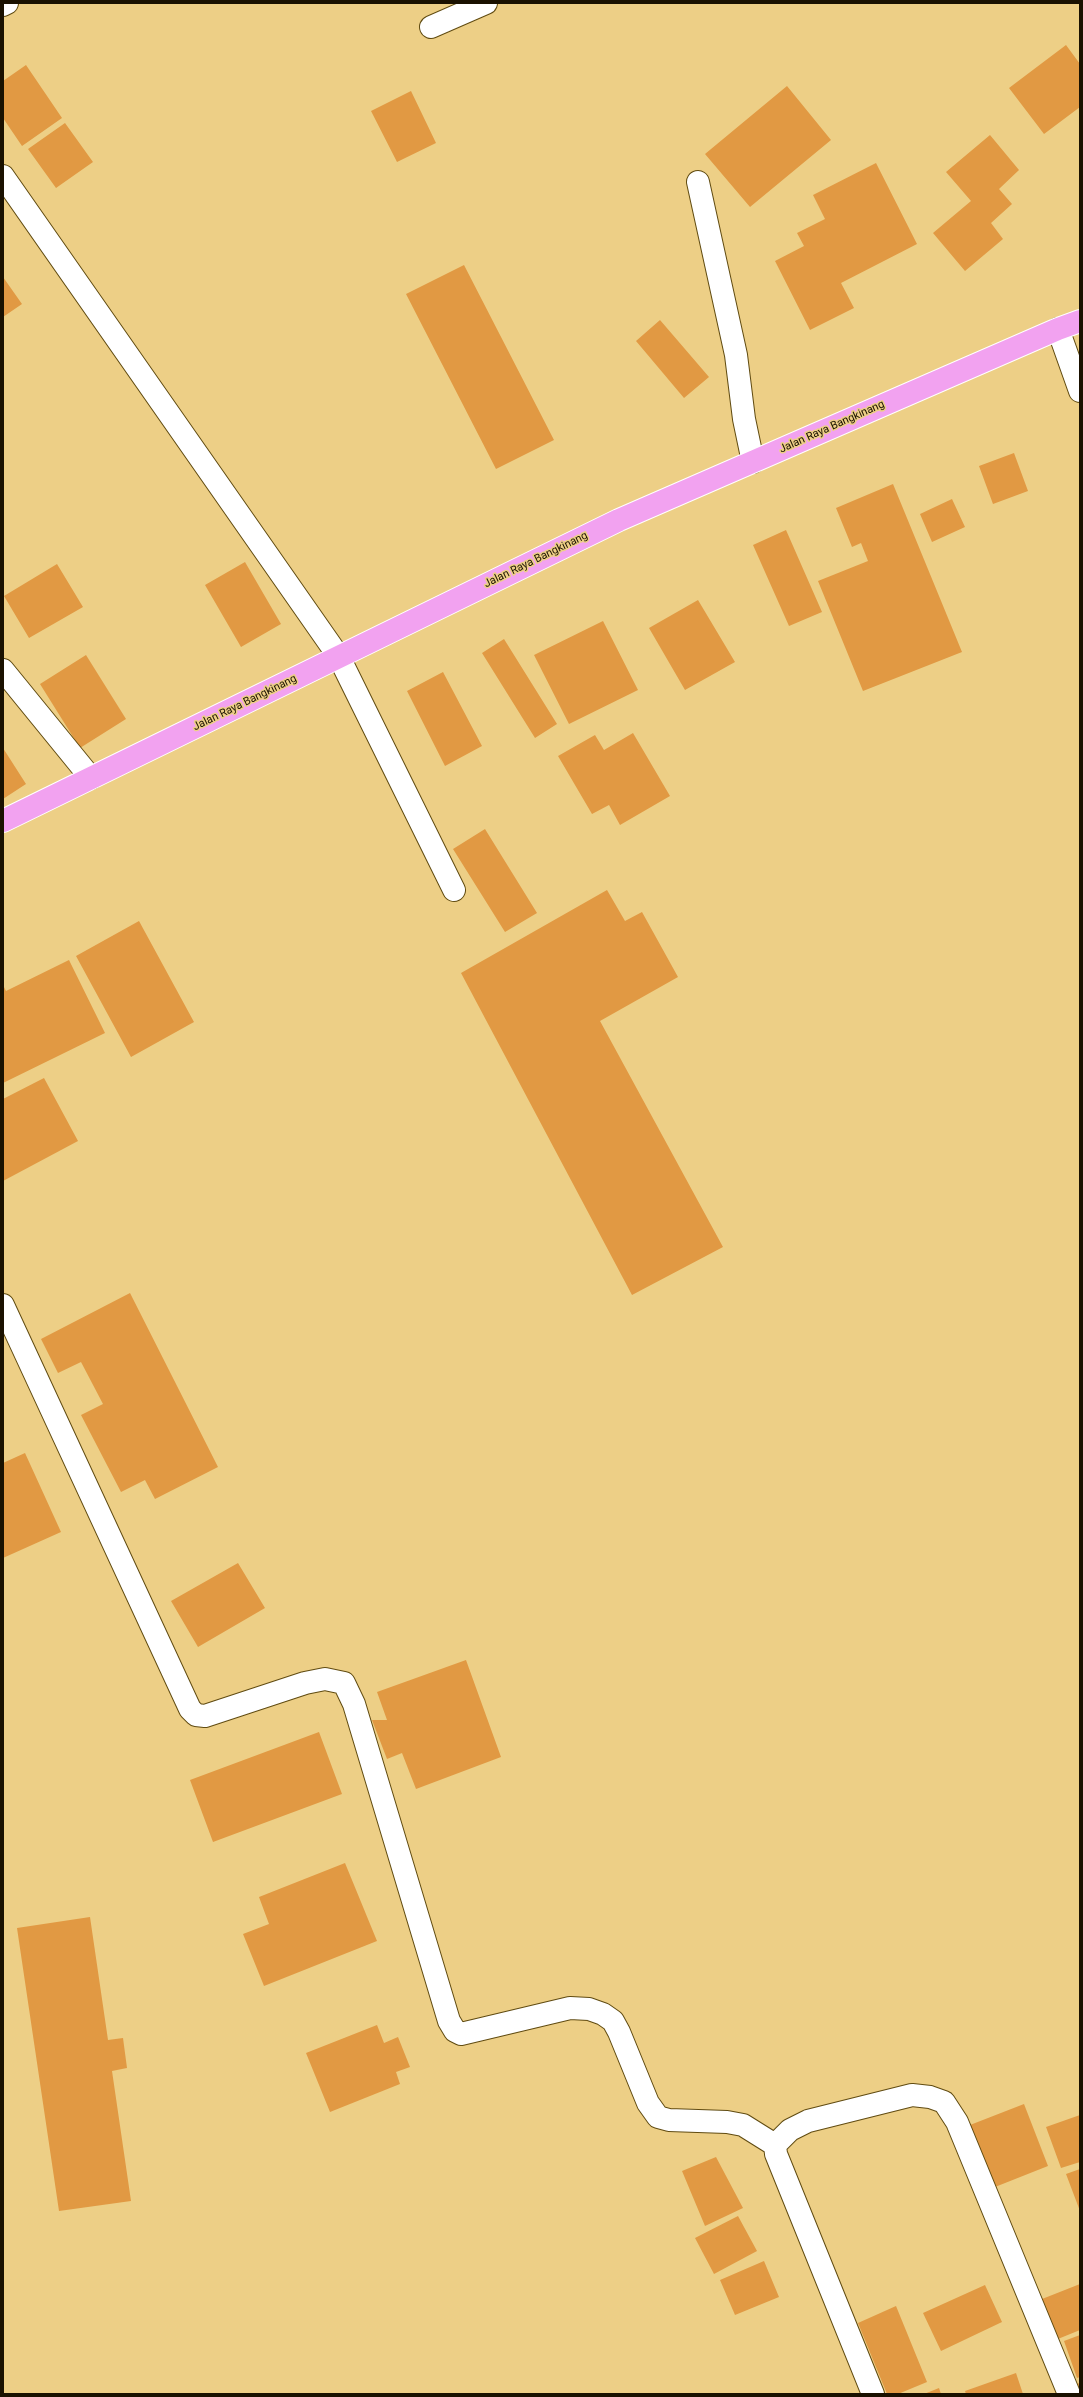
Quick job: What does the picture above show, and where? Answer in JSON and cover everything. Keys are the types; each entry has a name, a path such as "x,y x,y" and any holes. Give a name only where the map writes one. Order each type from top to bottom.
{"highway":[{"name":"Jalan Raya Bangkinang","path":"3,821 619,520 1058,329 1080,322"}],"street":[{"path":"432,27 486,3"},
{"path":"3,176 339,657 454,890"},
{"path":"698,182 736,355 744,419 753,462"},
{"path":"1058,329 1080,391"},
{"path":"3,670 91,778"},
{"path":"3,1305 190,1709 196,1715 205,1716 305,1683 325,1679 344,1683 354,1704 449,2021 455,2031 461,2034 570,2008 589,2009 603,2014 613,2021 619,2032 648,2103 658,2117 669,2120 727,2122 743,2125 775,2145"},
{"path":"775,2145 790,2130 816,2119 912,2095 930,2097 944,2102 957,2122 1069,2394"},
{"path":"775,2145 776,2154 873,2394"}],"building":[{"path":"1066,45 1080,64 1080,107 1044,134 1009,88"},
{"path":"26,65 62,118 22,146 3,118 3,81"},
{"path":"787,86 831,140 750,207 705,154"},
{"path":"411,91 436,143 397,162 371,111"},
{"path":"65,123 93,162 56,188 28,149"},
{"path":"990,135 1019,170 999,189 1012,204 991,223 1003,239 965,271 933,233 971,201 946,172"},
{"path":"876,163 917,244 841,283 854,308 810,330 775,261 804,246 797,233 825,219 813,195"},
{"path":"464,265 554,440 496,469 406,294"},
{"path":"3,277 22,304 3,317"},
{"path":"660,320 709,377 684,398 636,341"},
{"path":"1014,453 1028,491 993,504 979,466"},
{"path":"893,484 962,652 863,691 818,581 868,561 861,543 852,547 836,508"},
{"path":"952,499 965,527 932,542 920,514"},
{"path":"786,530 822,612 789,626 753,545"},
{"path":"245,562 281,624 241,647 205,585"},
{"path":"57,564 83,607 29,638 4,596"},
{"path":"698,600 735,662 685,690 649,628"},
{"path":"603,621 638,690 569,724 534,655"},
{"path":"504,639 557,724 535,738 482,653"},
{"path":"86,655 126,719 80,748 40,684"},
{"path":"443,672 482,746 445,766 407,691"},
{"path":"633,733 670,796 620,825 609,805 592,814 558,756 595,735 604,750"},
{"path":"3,748 26,784 3,799"},
{"path":"485,829 537,913 505,932 453,849"},
{"path":"607,890 625,921 642,912 678,977 600,1021 723,1247 632,1295 461,973"},
{"path":"139,921 194,1022 131,1057 76,956"},
{"path":"69,960 105,1033 3,1083 3,985 6,991"},
{"path":"44,1078 78,1141 3,1181 3,1099"},
{"path":"130,1293 218,1467 155,1499 145,1480 121,1492 81,1415 103,1404 81,1362 58,1373 41,1339"},
{"path":"25,1453 61,1532 3,1558 3,1463"},
{"path":"238,1563 265,1608 198,1647 171,1601"},
{"path":"466,1660 501,1757 416,1789 402,1753 387,1759 372,1720 387,1720 377,1692"},
{"path":"319,1732 342,1794 213,1842 190,1780"},
{"path":"345,1863 377,1941 264,1986 243,1934 269,1924 259,1897"},
{"path":"90,1917 108,2040 123,2038 127,2068 112,2071 131,2201 59,2211 17,1928"},
{"path":"377,2025 384,2043 398,2037 410,2067 396,2072 400,2084 330,2112 306,2053"},
{"path":"1024,2104 1048,2166 995,2187 970,2125"},
{"path":"1080,2115 1080,2162 1061,2168 1046,2127"},
{"path":"716,2157 743,2208 705,2226 682,2171"},
{"path":"1080,2169 1080,2211 1066,2174"},
{"path":"738,2216 757,2251 714,2274 695,2238"},
{"path":"764,2261 779,2297 735,2315 720,2280"},
{"path":"1080,2284 1080,2330 1053,2341 1037,2301"},
{"path":"985,2285 1002,2322 941,2351 923,2313"},
{"path":"896,2306 927,2382 898,2394 887,2394 858,2323"},
{"path":"1080,2335 1080,2377 1077,2378 1064,2341"},
{"path":"1016,2373 1023,2394 966,2394 965,2391"},
{"path":"1080,2383 1080,2394 1076,2384"},
{"path":"939,2388 941,2394 924,2394"}]}
